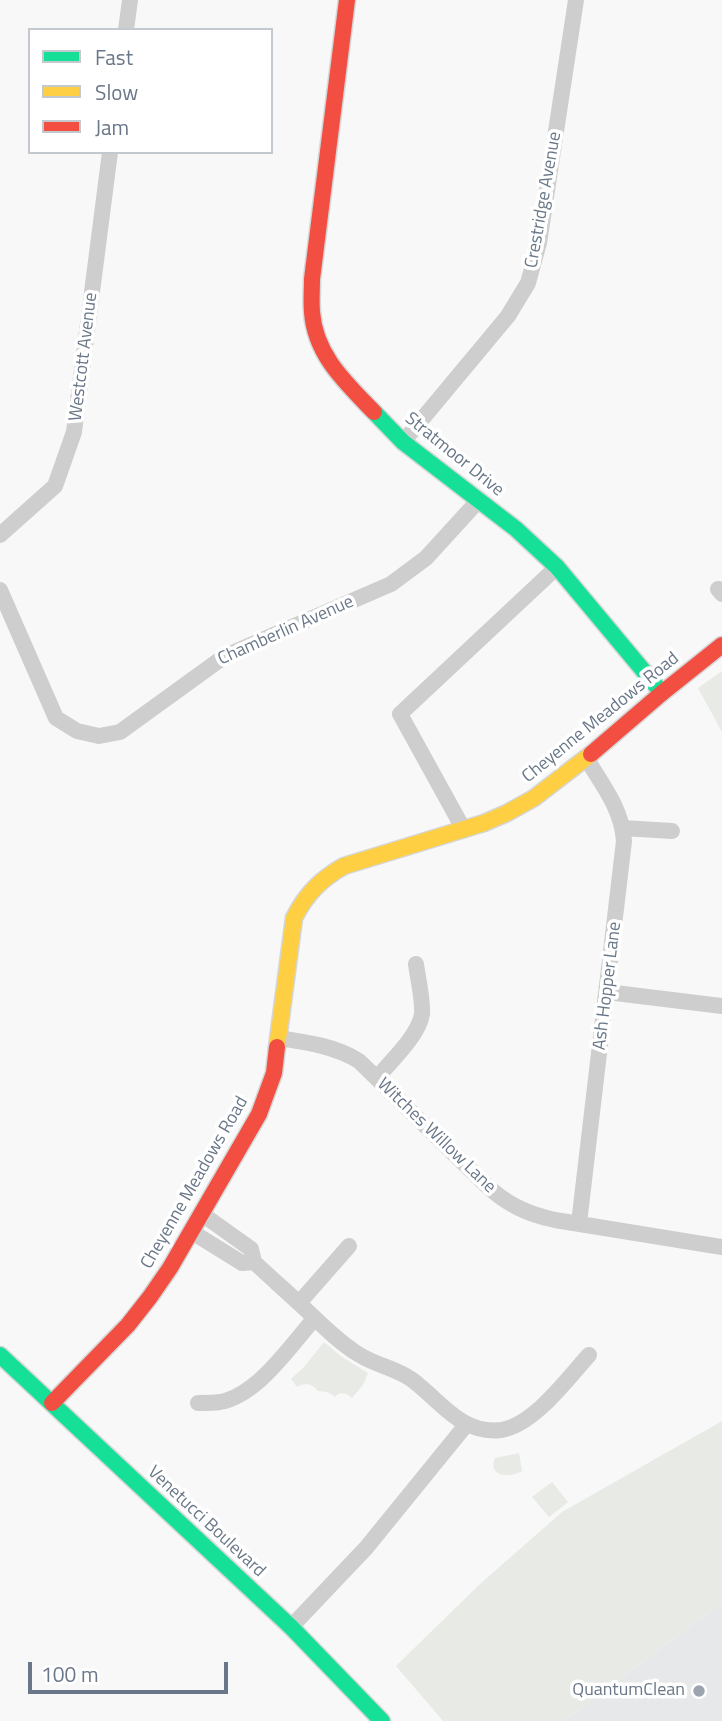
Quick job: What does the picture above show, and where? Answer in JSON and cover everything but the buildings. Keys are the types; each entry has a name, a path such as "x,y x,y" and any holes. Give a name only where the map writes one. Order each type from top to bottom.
{"main road":[{"name":"Stratmoor Drive","path":"347,0 312,279 312,314 320,345 337,372 403,442 516,529 557,567 662,693"},
{"name":"Cheyenne Meadows Road","path":"52,1403 150,1298 252,1130 272,1082 294,918 311,888 344,866 464,830 507,813 534,798 722,645"},
{"name":"Venetucci Boulevard","path":"0,1355 291,1628 382,1721"}],"street":[{"path":"126,28 130,0"},
{"name":"Crestridge Avenue","path":"403,442 508,316 528,283 539,243 576,0"},
{"name":"Westcott Avenue","path":"0,535 55,486 74,432 110,154"},
{"name":"Chamberlin Avenue","path":"0,590 56,718 77,731 99,736 113,734 120,732 225,656 391,584 426,558 478,500"},
{"path":"464,830 400,714 557,567"},
{"name":"Ash Hopper Lane","path":"579,1223 624,855 623,828 619,814 586,758"},
{"path":"623,828 672,831"},
{"path":"377,1077 420,1023 422,1001 416,964"},
{"path":"607,992 722,1006"},
{"name":"Witches Willow Lane","path":"279,1038 308,1042 346,1053 359,1061 498,1197 513,1206 540,1217 722,1247"},
{"path":"202,1214 251,1249 254,1262 346,1346 404,1374 466,1425 499,1430 521,1423 542,1406 589,1355"},
{"path":"192,1232 242,1263 254,1262"},
{"path":"299,1303 349,1247"},
{"path":"198,1403 221,1402 243,1393 267,1373 315,1318"},
{"path":"291,1628 366,1548 466,1425"}],"shaded area":[{"path":"722,671 722,732 698,688"},
{"path":"324,1342 368,1373 363,1385 352,1398 344,1393 335,1397 308,1384 297,1387 291,1379"},
{"path":"722,1421 722,1603 564,1721 443,1721 396,1666 480,1584 562,1512"},
{"path":"519,1453 522,1471 506,1475 494,1469 495,1458"},
{"path":"552,1482 568,1502 549,1517 532,1497"},
{"path":"722,1603 722,1721 564,1721"}],"traffic: fast":[{"path":"374,412 403,442 516,529 557,567 662,693"},
{"path":"0,1355 291,1627 382,1721"}],"traffic: slow":[{"path":"277,1047 294,918 309,894 321,882 344,866 484,823 507,813 534,798 591,754"}],"traffic: jam":[{"path":"347,0 312,279 312,308 314,327 326,355 343,379 374,412"},
{"path":"591,754 722,645"},
{"path":"52,1403 128,1325 170,1268 259,1114 274,1073 277,1047"}],"place":[{"name":"QuantumClean","path":"699,1691"}]}
